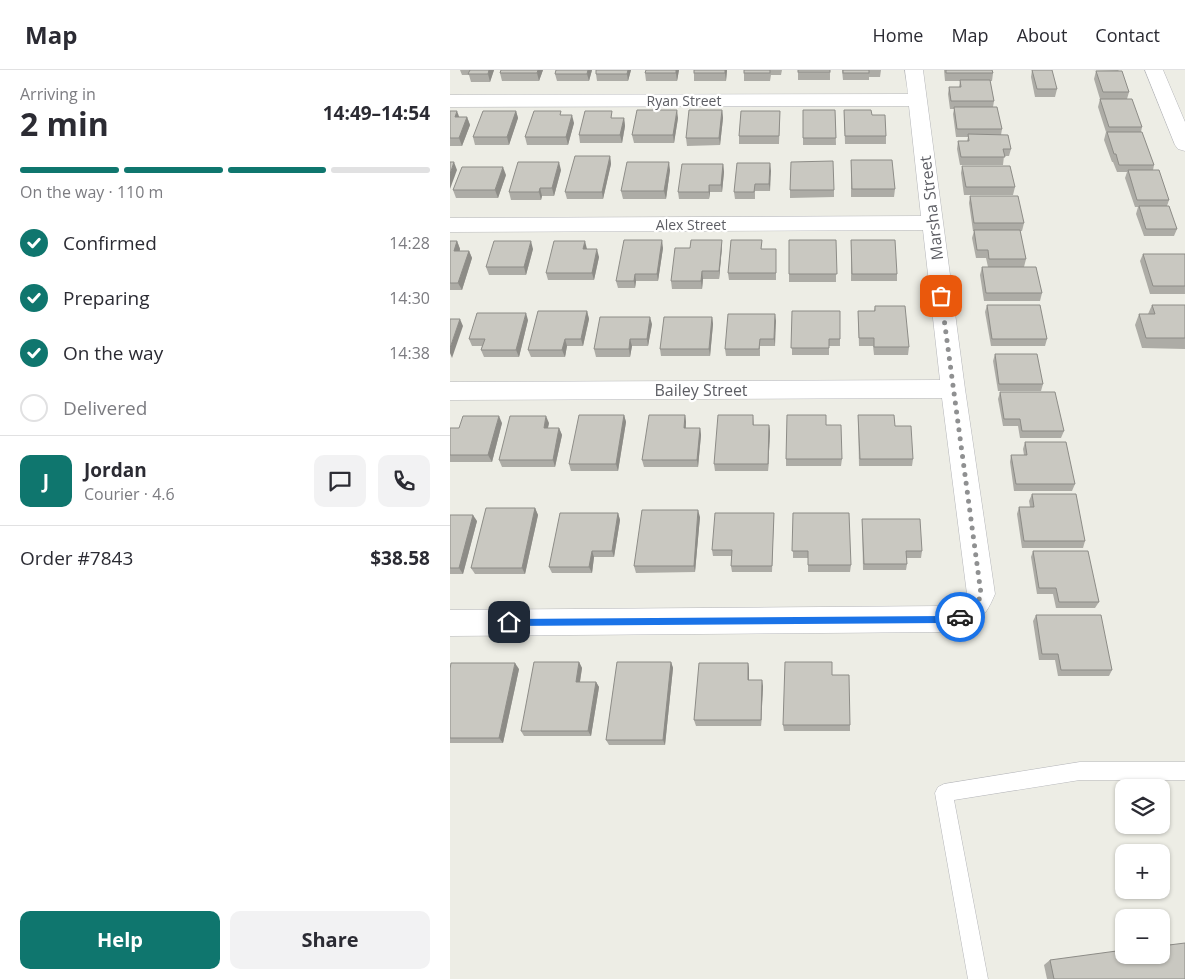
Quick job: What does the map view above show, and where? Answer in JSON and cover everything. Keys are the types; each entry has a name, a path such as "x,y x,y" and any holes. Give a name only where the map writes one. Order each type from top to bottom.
{"street":[{"name":"Marsha Street","path":"450,623 944,619 959,618 977,605 981,594 952,389 914,70"},
{"path":"1154,70 1185,145"},
{"name":"Ryan Street","path":"450,101 918,100"},
{"name":"Alex Street","path":"450,225 932,223"},
{"name":"Bailey Street","path":"450,391 952,389"}],"lane":[{"path":"978,979 944,793 1080,771 1185,771"}],"building":[{"path":"470,70 489,70 488,74 468,74"},
{"path":"501,70 538,70 537,73 500,73"},
{"path":"556,70 588,70 587,74 555,74"},
{"path":"596,70 628,70 627,74 596,74"},
{"path":"646,70 676,70 676,73 645,73"},
{"path":"694,70 725,70 725,73 694,73"},
{"path":"744,70 770,70 770,73 744,73"},
{"path":"798,70 830,70 830,72 798,72"},
{"path":"843,70 869,70 869,73 843,73"},
{"path":"946,70 992,70 993,73 946,73"},
{"path":"1032,70 1052,70 1057,89 1037,89"},
{"path":"1096,71 1122,71 1129,92 1103,92"},
{"path":"960,80 990,80 994,101 951,101 949,87 961,87"},
{"path":"1100,99 1132,99 1142,127 1109,127"},
{"path":"954,107 997,107 1002,129 957,129"},
{"path":"637,110 677,110 673,135 632,135"},
{"path":"689,110 722,110 719,138 686,138"},
{"path":"803,110 835,110 836,138 803,138"},
{"path":"844,110 871,110 872,115 885,115 886,136 845,136"},
{"path":"450,111 457,111 455,117 467,117 459,138 450,138"},
{"path":"483,111 516,111 507,137 473,137"},
{"path":"534,111 561,111 560,115 572,115 566,137 525,137"},
{"path":"585,111 612,111 611,118 624,118 620,135 579,135"},
{"path":"741,111 780,111 779,136 739,136"},
{"path":"1107,132 1142,132 1154,165 1119,165"},
{"path":"968,134 1008,135 1011,149 1003,149 1005,157 961,157 958,141 969,141"},
{"path":"575,156 610,156 602,192 565,192"},
{"path":"851,160 892,160 895,189 852,189"},
{"path":"833,161 834,190 790,190 791,162"},
{"path":"450,162 454,162 450,174"},
{"path":"518,162 559,162 552,188 540,188 539,192 509,192"},
{"path":"627,162 669,162 664,191 621,191"},
{"path":"737,163 770,163 769,184 755,184 754,192 734,192"},
{"path":"682,164 723,164 721,185 709,185 709,192 678,192"},
{"path":"962,166 1010,166 1015,187 966,187"},
{"path":"462,167 503,167 495,190 453,190"},
{"path":"1128,170 1159,170 1169,200 1137,200"},
{"path":"970,196 1018,196 1024,223 974,223"},
{"path":"1139,206 1169,206 1177,229 1146,229"},
{"path":"974,230 1020,230 1026,259 989,259 988,250 977,250"},
{"path":"624,240 662,240 657,274 635,274 634,281 616,281"},
{"path":"691,240 722,240 719,271 702,271 701,281 671,281 675,248 690,248"},
{"path":"731,240 762,240 761,249 776,249 776,273 728,273"},
{"path":"789,240 836,240 837,274 789,274"},
{"path":"851,240 895,240 897,274 852,274"},
{"path":"450,241 457,241 454,251 469,251 458,283 450,283"},
{"path":"494,241 531,241 524,267 486,267"},
{"path":"554,241 585,241 583,249 597,249 592,273 546,273"},
{"path":"1143,254 1185,254 1185,286 1153,286"},
{"path":"982,267 1036,267 1042,293 986,293"},
{"path":"987,305 1040,305 1047,339 992,339"},
{"path":"1152,305 1185,305 1185,338 1146,338 1139,314 1155,314"},
{"path":"875,306 905,306 909,347 874,347 874,338 859,338 858,311 875,311"},
{"path":"538,311 587,311 581,339 565,339 562,350 528,350"},
{"path":"792,311 840,311 840,339 829,339 829,348 791,348"},
{"path":"477,313 526,313 516,350 481,350 485,339 469,339"},
{"path":"728,314 775,314 774,339 760,339 759,349 725,349"},
{"path":"600,317 650,317 647,339 630,339 629,349 594,349"},
{"path":"664,317 712,317 709,349 660,349"},
{"path":"450,319 460,319 450,348"},
{"path":"995,354 1037,354 1043,384 999,384"},
{"path":"1000,392 1055,392 1064,431 1022,431 1020,419 1004,419"},
{"path":"579,415 624,415 616,464 569,464"},
{"path":"649,415 685,415 684,428 700,428 697,460 642,460"},
{"path":"718,415 753,415 753,425 769,425 768,464 714,464"},
{"path":"787,415 826,415 826,425 841,425 842,459 786,459"},
{"path":"858,415 894,415 895,426 911,426 913,459 860,459"},
{"path":"463,416 499,416 488,455 450,455 450,428 459,428"},
{"path":"510,416 546,416 544,428 559,428 553,460 499,460"},
{"path":"1025,442 1066,442 1075,484 1016,484 1011,455 1027,455"},
{"path":"1032,494 1076,494 1085,541 1024,541 1019,507 1034,507"},
{"path":"486,508 535,508 522,568 471,568"},
{"path":"642,510 698,510 694,566 634,566"},
{"path":"560,513 618,513 612,551 592,551 589,567 549,567"},
{"path":"715,513 774,513 772,566 731,566 732,550 712,550"},
{"path":"793,513 849,513 851,565 808,565 808,551 792,551"},
{"path":"450,515 473,515 459,568 450,568"},
{"path":"862,519 920,519 922,551 906,551 907,564 864,564"},
{"path":"1033,551 1088,551 1099,602 1059,602 1056,588 1039,588"},
{"path":"1036,615 1101,615 1112,670 1061,670 1058,654 1042,654"},
{"path":"534,662 579,662 576,682 596,682 588,731 521,731"},
{"path":"617,662 671,662 663,740 606,740"},
{"path":"785,662 832,662 832,675 849,675 850,725 783,725"},
{"path":"451,663 515,663 499,738 450,738"},
{"path":"699,663 748,663 748,680 762,680 761,720 694,720"},
{"path":"1185,943 1185,979 1054,979 1050,960 1115,951 1115,964 1170,964 1170,945"}],"way so far":[{"path":"941,296 981,594 977,605 960,617"}],"route":[{"path":"509,622 944,619 960,617"}]}
